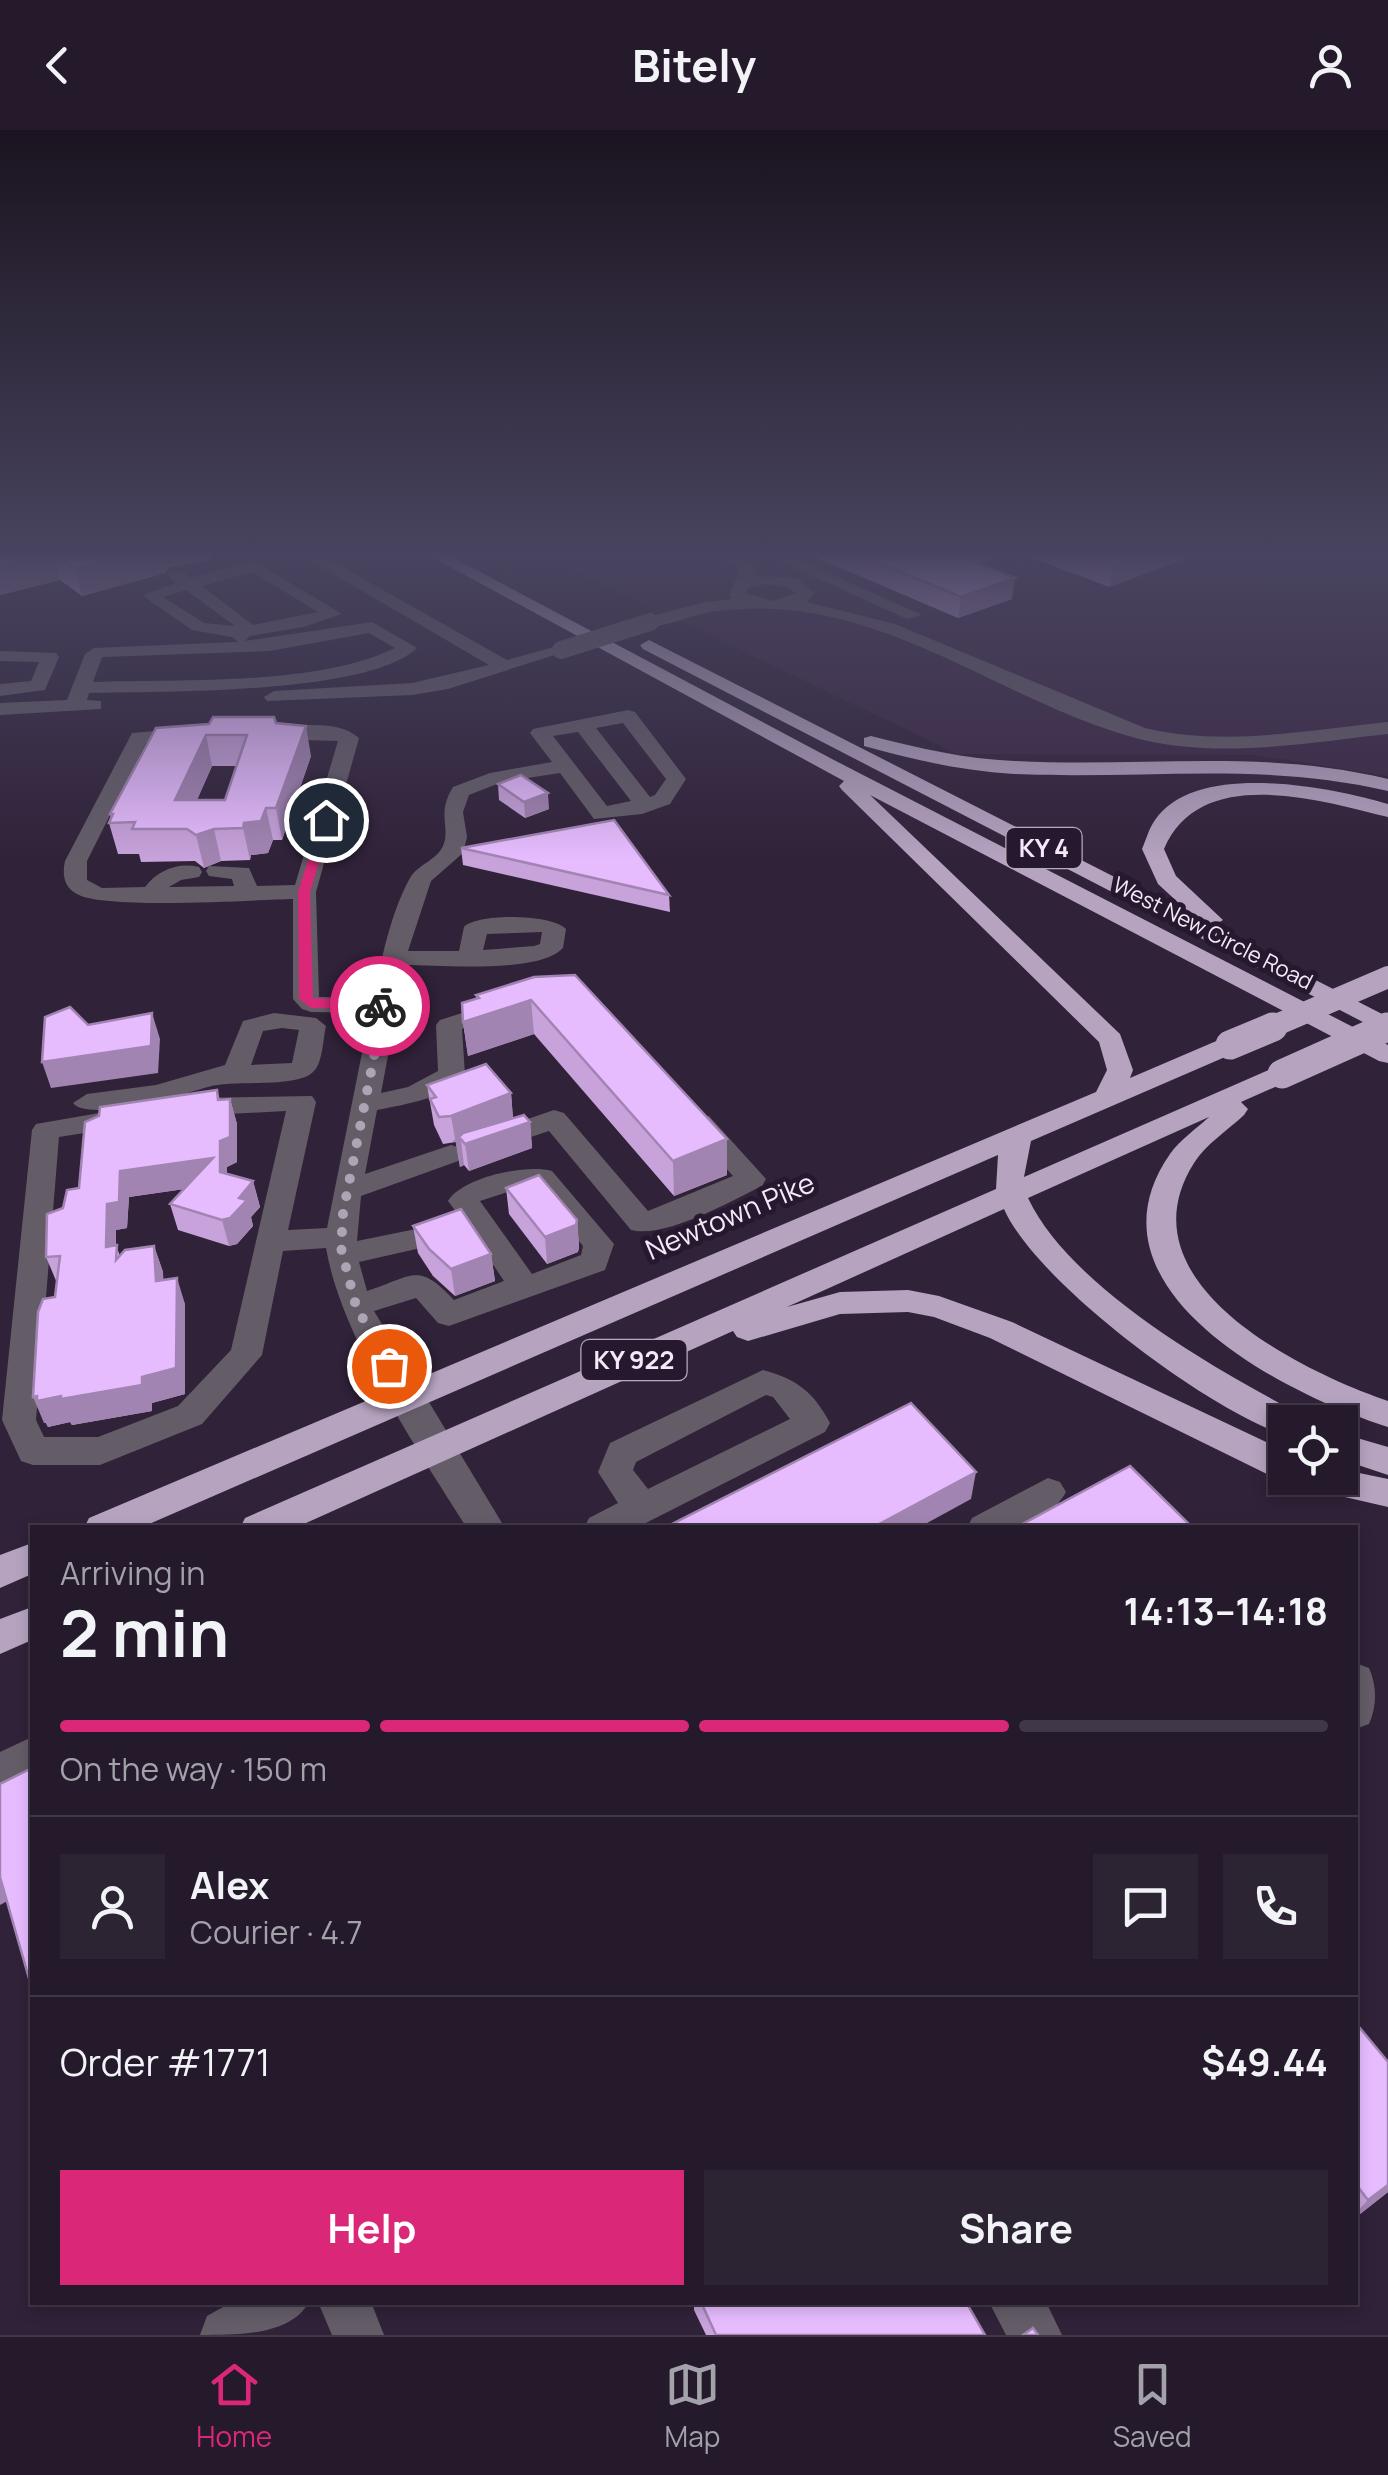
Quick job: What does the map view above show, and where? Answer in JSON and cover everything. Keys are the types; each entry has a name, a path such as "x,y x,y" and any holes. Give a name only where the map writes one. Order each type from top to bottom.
{"highway":[{"name":"West New Circle Road","path":"620,654 825,764 1385,1043"},
{"name":"West New Circle Road","path":"669,654 1299,982 1385,1043"},
{"path":"788,714 904,752 992,769 1252,765 1317,770 1388,785"},
{"path":"825,764 1111,1040 1120,1070 1108,1097"},
{"path":"1299,982 1182,897 1158,866 1152,849 1155,834 1163,820 1188,804 1255,790 1329,794 1388,811"},
{"name":"Newtown Pike","path":"109,1525 1388,977"},
{"name":"KY 922","path":"265,1525 1282,1074 1385,1043"},
{"path":"1282,1074 1207,1128 1168,1176 1161,1202 1166,1249 1188,1292 1240,1344 1321,1391 1388,1414"},
{"path":"1020,1132 1012,1155 1011,1194 1024,1223 1047,1254 1086,1289 1189,1364 1268,1411"},
{"path":"574,1388 802,1310 856,1301 908,1301 967,1315 1268,1459"},
{"path":"1358,1452 1388,1461"},
{"path":"1358,1487 1388,1493"},
{"path":"0,1572 30,1559"},
{"path":"0,1637 30,1624"}],"street":[{"path":"226,654 235,664 296,676 368,664 398,654"},
{"path":"235,664 237,654"},
{"path":"235,664 248,654"},
{"path":"1,718 81,687 235,664 262,654"},
{"path":"448,683 470,668 478,654"},
{"path":"485,654 506,666"},
{"path":"507,654 538,654"},
{"path":"81,687 235,664 412,690 548,654"},
{"path":"964,654 1121,718 1176,732 1223,733 1388,718"},
{"path":"0,656 49,655 34,688 0,690"},
{"path":"0,672 44,670"},
{"path":"1024,676 1118,727 1176,740 1232,742 1388,728"},
{"path":"628,716 676,779 663,800 642,808 602,814 540,733 583,725 628,716"},
{"path":"583,725 643,802 642,808"},
{"path":"59,1108 158,1092 199,1078 235,1073 293,1073 304,1066 313,1026 306,999 304,892 349,738 330,732 139,737 76,861 74,879 84,890 100,895 304,892"},
{"path":"485,1525 437,1451 356,1306 342,1246 348,1190 394,955 421,878 452,853 456,837 452,812 460,791 498,777 563,766"},
{"path":"217,871 241,873 248,893"},
{"path":"152,894 160,880 191,872"},
{"path":"394,955 470,956"},
{"path":"364,1105 417,1093 452,1075 449,1025 529,1000"},
{"path":"235,1073 252,1026 260,1022 384,1006"},
{"path":"348,1190 554,1119 642,1223 686,1210 752,1179 675,1095"},
{"path":"302,1102 270,1241 246,1355 190,1415 100,1451 33,1452 19,1420 46,1130 218,1103 302,1102"},
{"path":"356,1306 422,1285 449,1315 594,1262 599,1244 542,1178 522,1178 470,1194 463,1200 523,1285"},
{"path":"270,1241 342,1246 423,1238 476,1216"},
{"path":"608,1525 813,1423 784,1388 763,1382 622,1453 616,1472 642,1508"},
{"path":"990,1525 1048,1492"},
{"path":"0,1774 30,1757"},
{"path":"226,2335 278,2305"},
{"path":"345,2305 358,2335"},
{"path":"1017,2305 1036,2335"}],"shaded area":[{"path":"748,654 1388,654 1388,776 1255,755 957,754"}],"building":[{"path":"213,717 274,717 276,723 306,726 276,808 266,808 261,821 244,823 243,828 214,829 196,835 187,829 132,829 135,822 109,823 110,814 156,728 209,724","holes":["206,735 247,735 225,800 175,800"]},
{"path":"521,775 548,793 524,802 498,784"},
{"path":"614,820 669,895 461,848"},
{"path":"575,975 727,1139 673,1161 531,1000 463,1022 462,1003 479,998 476,995 534,977"},
{"path":"70,1007 88,1025 152,1013 151,1046 42,1062 45,1017"},
{"path":"486,1064 511,1093 439,1117 430,1099 436,1097 427,1085"},
{"path":"217,1090 218,1100 230,1099 230,1137 220,1141 220,1172 253,1181 239,1198 247,1200 230,1218 222,1220 170,1204 213,1158 120,1171 119,1202 107,1204 106,1247 117,1245 116,1260 125,1250 154,1246 156,1281 177,1278 176,1368 142,1377 142,1385 37,1401 37,1396 33,1397 38,1312 43,1299 55,1297 60,1256 46,1257 47,1214 63,1208 67,1190 79,1188 85,1122 99,1116 100,1107"},
{"path":"524,1115 530,1122 465,1144 456,1140 463,1133"},
{"path":"539,1175 577,1220 576,1225 545,1237 506,1188"},
{"path":"461,1209 491,1254 451,1269 429,1249 413,1226"},
{"path":"911,1403 976,1472 878,1525 670,1525"},
{"path":"1130,1466 1190,1525 1021,1525"},
{"path":"30,1769 30,1982 0,1877 0,1784"},
{"path":"1358,2026 1388,2062 1388,2185 1368,2200 1358,2187"},
{"path":"702,2305 968,2305 985,2335 716,2335"}],"way so far":[{"path":"380,1006 384,1006 343,1213 341,1248 356,1306 389,1366"}],"route":[{"path":"326,820 304,892 306,999 311,1004 380,1006"}]}
